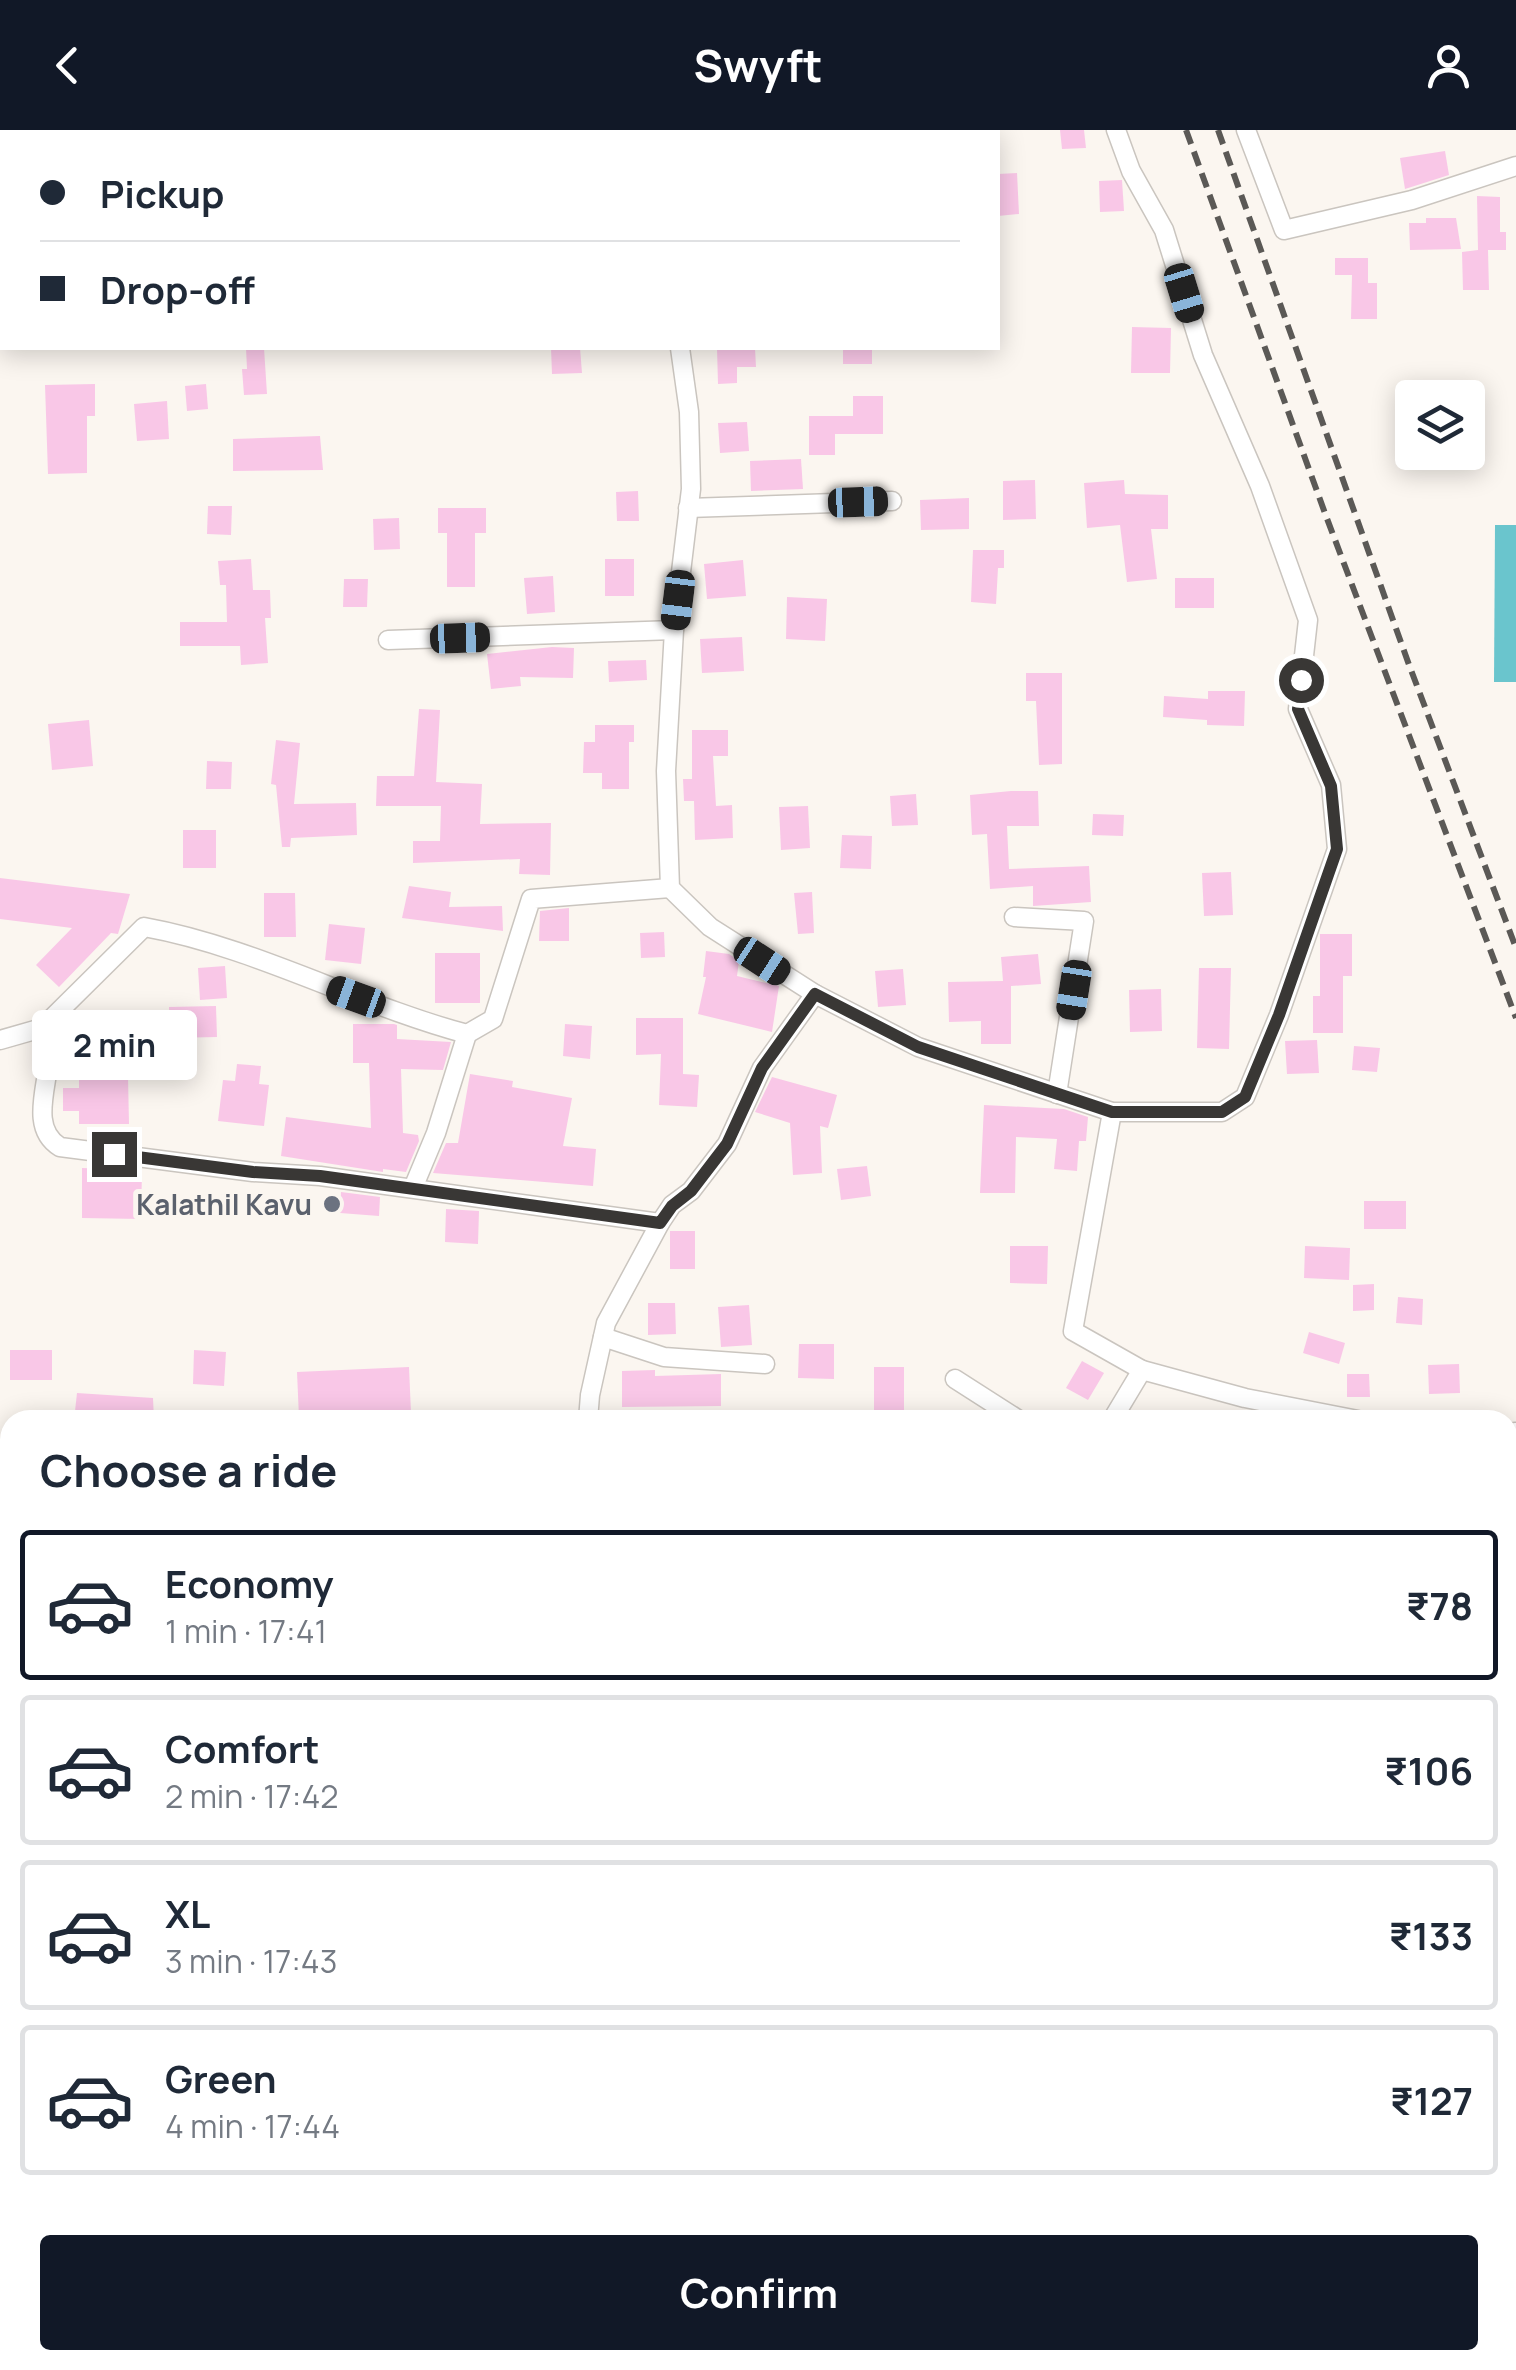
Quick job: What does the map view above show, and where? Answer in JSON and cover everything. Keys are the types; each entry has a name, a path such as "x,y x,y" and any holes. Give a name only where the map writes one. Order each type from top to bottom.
{"street":[{"path":"680,350 689,412 688,508 674,630 666,770 670,888 710,927 815,994 918,1047 1112,1112 1222,1112 1245,1097 1279,1015 1337,849 1331,786 1298,709 1308,620 1260,486 1203,355 1164,230 1131,171 1116,130"},
{"path":"1246,130 1284,230 1412,200 1516,166"},
{"path":"688,508 892,501"},
{"path":"388,640 674,630"},
{"path":"413,1188 436,1133 467,1034 494,1019 531,899 670,888"},
{"path":"1014,918 1084,920 1057,1094"},
{"path":"0,1040 42,1028 144,927 187,935 424,1022 467,1034"},
{"path":"589,1410 606,1323 660,1223 727,1144 762,1068 815,994"},
{"path":"47,1023 49,1058 42,1105 44,1125 49,1140 60,1147 413,1188 660,1223"},
{"path":"1112,1112 1073,1331 1142,1370 1299,1410"},
{"path":"604,1338 664,1357 764,1364"},
{"path":"1118,1410 1142,1370"},
{"path":"956,1379 1004,1410"}],"water":[{"path":"1495,525 1516,525 1516,682 1494,682"}],"building":[{"path":"1060,130 1084,130 1086,148 1062,149"},
{"path":"1445,151 1449,175 1405,189 1400,158"},
{"path":"1017,173 1019,214 1000,216 1000,174"},
{"path":"1122,180 1124,211 1100,212 1099,181"},
{"path":"1477,196 1500,197 1500,232 1506,232 1506,250 1488,250 1489,290 1463,290 1462,252 1478,250"},
{"path":"1426,218 1456,218 1461,249 1410,250 1409,223 1426,223"},
{"path":"1335,258 1368,258 1368,283 1377,283 1377,319 1351,319 1352,275 1335,275"},
{"path":"1132,327 1171,328 1170,373 1131,373"},
{"path":"246,350 264,350 267,394 244,395 242,369 247,369"},
{"path":"551,350 580,350 582,373 552,374"},
{"path":"717,350 755,350 756,367 737,367 737,383 718,384"},
{"path":"843,350 872,350 872,364 843,364"},
{"path":"95,384 95,416 87,416 87,473 48,474 45,385"},
{"path":"206,384 208,409 187,411 185,386"},
{"path":"853,396 883,396 883,434 835,434 835,455 809,455 809,416 853,416"},
{"path":"167,401 169,439 137,441 134,404"},
{"path":"747,422 749,451 720,453 718,423"},
{"path":"320,436 323,470 233,471 233,439"},
{"path":"801,459 803,489 751,491 750,461"},
{"path":"1035,480 1036,519 1003,520 1003,481"},
{"path":"1124,480 1125,494 1168,495 1168,529 1151,529 1157,579 1127,582 1120,525 1087,528 1084,483"},
{"path":"638,491 639,521 617,521 616,492"},
{"path":"969,498 969,529 921,530 920,500"},
{"path":"208,506 232,506 231,535 207,534"},
{"path":"438,508 486,508 486,533 475,533 475,587 447,587 447,533 438,533"},
{"path":"399,518 400,549 374,550 373,519"},
{"path":"973,550 1004,550 1004,568 998,568 996,604 971,602"},
{"path":"251,559 253,590 270,590 271,618 265,618 268,663 241,665 240,646 180,646 180,622 227,622 226,585 220,585 218,561"},
{"path":"605,559 634,559 634,596 605,596"},
{"path":"743,560 746,596 707,599 704,564"},
{"path":"553,576 555,612 527,614 524,578"},
{"path":"1175,578 1214,578 1214,608 1175,608"},
{"path":"344,579 368,579 367,607 343,607"},
{"path":"787,597 827,599 825,641 786,639"},
{"path":"742,637 744,671 702,673 700,639"},
{"path":"574,648 573,678 520,677 521,686 491,689 487,654"},
{"path":"646,660 647,680 609,682 608,661"},
{"path":"1026,673 1062,673 1062,764 1039,765 1036,701 1026,701"},
{"path":"1208,691 1245,691 1244,726 1207,725 1207,720 1163,717 1164,696 1208,699"},
{"path":"419,709 440,710 436,782 482,784 480,824 551,823 550,875 519,874 520,859 413,863 413,841 440,841 441,806 376,806 377,776 414,776"},
{"path":"89,720 93,766 52,770 48,724"},
{"path":"595,725 634,725 634,742 629,742 629,789 602,789 602,773 583,773 584,742 595,742"},
{"path":"692,730 728,730 728,756 713,756 716,806 732,805 733,838 695,840 694,801 684,801 683,779 692,779"},
{"path":"276,740 300,743 294,804 356,803 357,835 291,838 290,847 282,847 276,785 271,784"},
{"path":"207,761 232,762 231,789 206,789"},
{"path":"1038,791 1039,826 1007,826 1009,869 1089,866 1091,902 1033,906 1033,886 990,889 987,834 972,835 970,795"},
{"path":"916,794 918,825 892,826 890,796"},
{"path":"808,806 810,848 781,850 779,807"},
{"path":"1093,814 1124,815 1123,836 1092,835"},
{"path":"183,830 216,830 216,868 183,868"},
{"path":"842,835 872,836 871,869 840,868"},
{"path":"1231,872 1233,915 1204,916 1202,873"},
{"path":"0,878 130,894 118,934 111,933 59,987 36,965 72,928 0,919"},
{"path":"409,886 451,892 449,907 502,906 503,931 402,918"},
{"path":"812,892 814,933 798,934 794,893"},
{"path":"264,893 295,893 296,937 264,937"},
{"path":"569,908 569,941 539,941 540,911"},
{"path":"329,924 365,928 361,964 325,960"},
{"path":"664,932 665,957 641,958 640,933"},
{"path":"1320,934 1352,934 1352,976 1343,976 1343,1033 1313,1033 1313,996 1320,996"},
{"path":"706,951 729,954 739,961 737,976 779,986 772,1032 698,1014 706,977"},
{"path":"435,953 480,953 480,1003 435,1003"},
{"path":"1038,954 1041,984 1011,986 1011,1044 981,1044 981,1021 949,1022 948,982 1003,981 1001,957"},
{"path":"225,966 227,998 200,1000 198,968"},
{"path":"1199,968 1231,968 1229,1049 1197,1048"},
{"path":"903,969 906,1005 878,1007 875,971"},
{"path":"1161,989 1162,1031 1130,1032 1129,990"},
{"path":"216,1006 217,1037 170,1038 169,1007"},
{"path":"636,1018 683,1018 683,1074 699,1075 697,1107 659,1105 661,1054 636,1055"},
{"path":"353,1024 394,1024 397,1039 451,1042 443,1070 401,1069 403,1133 418,1135 419,1141 406,1172 281,1156 286,1117 371,1128 369,1063 353,1063"},
{"path":"565,1024 592,1026 590,1059 563,1056"},
{"path":"1317,1040 1319,1073 1287,1074 1285,1041"},
{"path":"1354,1046 1380,1048 1377,1072 1352,1070"},
{"path":"237,1064 261,1066 259,1084 269,1085 264,1126 218,1121 223,1080 235,1081"},
{"path":"470,1074 513,1081 512,1087 572,1098 563,1146 596,1149 593,1186 433,1173 446,1143 458,1143"},
{"path":"79,1077 128,1077 129,1124 79,1124 79,1111 63,1111 63,1088 79,1088"},
{"path":"772,1077 837,1095 828,1128 820,1126 822,1173 793,1175 790,1123 755,1112"},
{"path":"984,1105 1064,1109 1088,1117 1086,1141 1079,1141 1077,1171 1054,1169 1057,1139 1016,1137 1015,1193 980,1193"},
{"path":"867,1166 871,1196 841,1200 837,1169"},
{"path":"82,1168 142,1170 141,1219 82,1218"},
{"path":"341,1192 380,1197 379,1216 340,1213"},
{"path":"1364,1201 1406,1201 1406,1229 1364,1229"},
{"path":"446,1209 479,1211 478,1244 445,1242"},
{"path":"670,1231 695,1231 695,1269 670,1269"},
{"path":"1010,1246 1048,1246 1047,1284 1010,1283"},
{"path":"1305,1246 1350,1248 1349,1280 1304,1278"},
{"path":"1374,1284 1374,1310 1353,1311 1353,1285"},
{"path":"1398,1297 1423,1299 1422,1325 1396,1323"},
{"path":"648,1303 675,1303 676,1334 648,1335"},
{"path":"749,1305 752,1345 721,1347 718,1307"},
{"path":"1309,1332 1345,1343 1339,1364 1303,1353"},
{"path":"799,1344 834,1344 834,1379 798,1378"},
{"path":"10,1350 52,1350 52,1380 10,1380"},
{"path":"194,1350 226,1352 224,1386 193,1384"},
{"path":"1082,1361 1104,1373 1088,1400 1066,1388"},
{"path":"1459,1364 1460,1393 1429,1394 1428,1365"},
{"path":"409,1367 411,1410 299,1410 297,1372"},
{"path":"874,1367 904,1367 904,1410 874,1410"},
{"path":"655,1370 655,1376 721,1374 721,1406 622,1407 622,1371"},
{"path":"1347,1374 1369,1374 1370,1397 1347,1397"},
{"path":"77,1393 153,1398 154,1410 75,1410"}],"railway":[{"path":"1186,130 1326,516 1516,1018"},
{"path":"1218,130 1408,662 1516,948"}],"place":[{"name":"Kalathil Kavu","path":"332,1204"}],"route":[{"path":"114,1154 253,1172 320,1176 660,1223 727,1144 762,1068 815,994 918,1047 1112,1112 1222,1112 1245,1097 1279,1015 1337,849 1331,786 1298,709 1301,680"}]}
